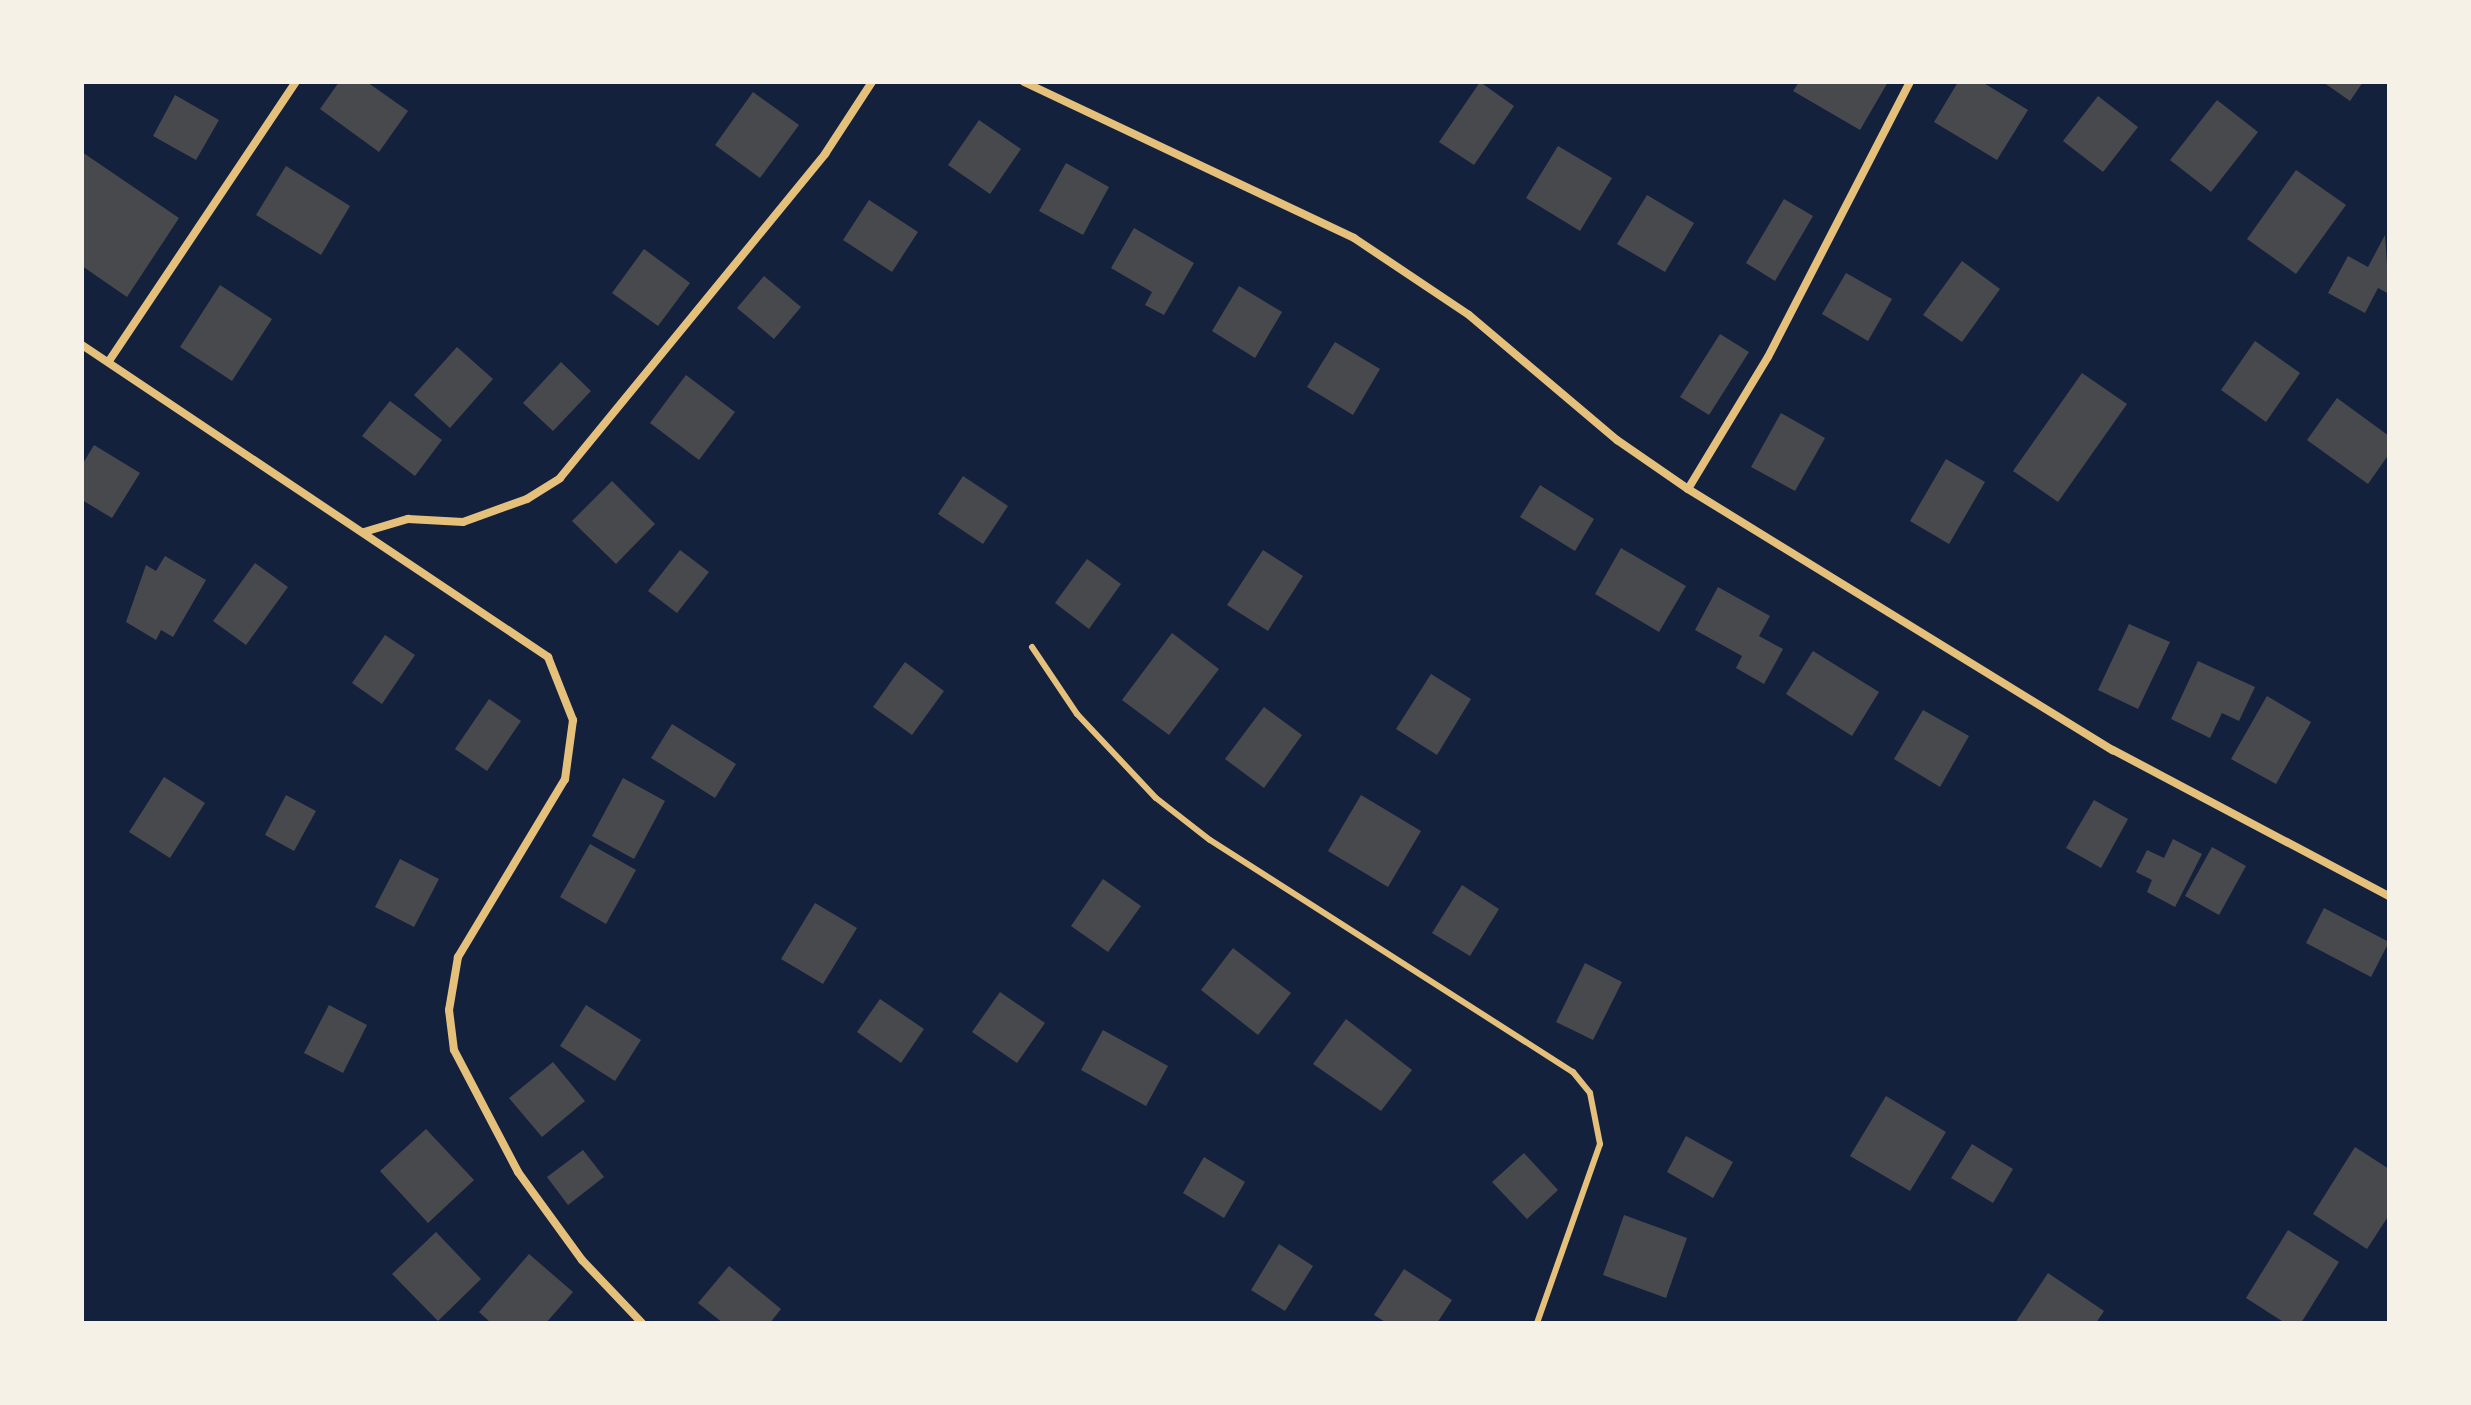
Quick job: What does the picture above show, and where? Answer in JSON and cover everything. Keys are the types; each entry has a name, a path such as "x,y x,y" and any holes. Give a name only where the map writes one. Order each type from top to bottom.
{"street":[{"path":"109,361 296,82"},
{"path":"364,532 408,519 463,522 527,499 560,478 825,154 872,82"},
{"path":"1024,82 1354,238 1480,324 1617,440 1688,489 2113,750 2389,896"},
{"path":"1688,489 1768,357 1910,82"},
{"path":"82,345 548,657 573,720 565,779 458,957 449,1010 454,1050 518,1172 582,1260 642,1323"}],"lane":[{"path":"1032,647 1077,714 1156,798 1573,1072 1590,1093 1600,1144 1537,1323"}],"building":[{"path":"339,82 367,82 408,111 379,152 320,109"},
{"path":"1480,82 1514,106 1474,165 1439,142"},
{"path":"1799,82 1888,82 1860,130 1793,91"},
{"path":"1958,82 1982,82 2028,110 1997,160 1934,122"},
{"path":"2323,82 2363,82 2350,101"},
{"path":"753,92 799,125 760,178 715,145"},
{"path":"175,95 219,120 196,160 153,136"},
{"path":"2098,96 2138,127 2103,172 2063,141"},
{"path":"2217,100 2258,132 2211,192 2170,160"},
{"path":"979,120 1021,149 990,194 948,165"},
{"path":"1558,146 1612,178 1580,231 1526,198"},
{"path":"82,152 179,218 127,297 82,266"},
{"path":"1066,163 1109,187 1083,235 1039,211"},
{"path":"286,166 350,206 321,255 256,215"},
{"path":"2296,170 2346,205 2296,274 2247,239"},
{"path":"1647,195 1694,223 1665,272 1617,244"},
{"path":"1784,199 1813,216 1775,281 1746,263"},
{"path":"869,200 918,232 892,272 843,240"},
{"path":"1134,228 1194,263 1164,315 1145,305 1152,292 1111,268"},
{"path":"2385,235 2389,294 2378,288 2365,313 2328,293 2348,256 2368,267"},
{"path":"644,249 690,283 658,326 612,293"},
{"path":"1962,261 2000,289 1962,342 1923,315"},
{"path":"1846,273 1892,299 1868,341 1822,314"},
{"path":"764,276 801,307 774,339 737,308"},
{"path":"220,285 272,319 232,381 180,347"},
{"path":"1239,286 1282,312 1255,358 1212,331"},
{"path":"1720,334 1749,352 1709,415 1680,397"},
{"path":"2255,341 2300,373 2266,422 2221,390"},
{"path":"1335,342 1380,369 1353,415 1307,387"},
{"path":"457,347 493,379 450,428 414,395"},
{"path":"561,362 591,391 553,431 523,403"},
{"path":"2082,373 2127,404 2058,502 2013,471"},
{"path":"686,375 735,412 699,460 650,423"},
{"path":"2337,398 2389,436 2389,454 2368,484 2307,440"},
{"path":"390,401 442,440 415,476 362,436"},
{"path":"1781,413 1825,438 1795,491 1751,467"},
{"path":"94,445 140,473 112,518 82,500 82,465"},
{"path":"1946,459 1985,482 1949,544 1910,521"},
{"path":"963,476 1008,506 983,544 938,514"},
{"path":"612,481 655,524 616,564 572,521"},
{"path":"1540,485 1594,519 1575,551 1520,517"},
{"path":"1621,548 1686,586 1659,632 1595,594"},
{"path":"680,550 709,572 677,613 648,591"},
{"path":"1263,550 1303,576 1268,631 1227,605"},
{"path":"165,556 206,580 173,637 161,630 156,640 126,622 146,565 156,571"},
{"path":"1087,559 1121,584 1089,629 1055,603"},
{"path":"255,563 288,587 246,645 213,621"},
{"path":"1718,587 1770,616 1759,636 1783,649 1764,684 1736,668 1742,656 1695,630"},
{"path":"2129,624 2170,642 2138,709 2098,690"},
{"path":"1172,633 1219,669 1169,735 1122,700"},
{"path":"385,635 415,655 382,704 352,683"},
{"path":"1813,651 1879,692 1852,736 1786,694"},
{"path":"2198,661 2255,687 2239,721 2222,713 2210,738 2171,719"},
{"path":"905,662 944,691 912,735 873,707"},
{"path":"1431,674 1471,699 1437,755 1396,729"},
{"path":"2267,696 2311,722 2276,784 2231,759"},
{"path":"489,699 521,721 487,771 455,749"},
{"path":"1264,707 1302,735 1264,788 1225,759"},
{"path":"1923,710 1969,736 1940,787 1894,759"},
{"path":"672,724 736,764 715,798 651,758"},
{"path":"164,777 205,803 170,858 129,832"},
{"path":"623,778 665,801 634,859 592,836"},
{"path":"286,795 316,811 294,851 265,835"},
{"path":"1361,795 1421,831 1388,887 1328,851"},
{"path":"2094,800 2128,819 2101,868 2066,848"},
{"path":"2173,839 2202,854 2175,907 2147,892 2152,880 2136,872 2147,850 2164,858"},
{"path":"590,844 636,870 606,924 560,897"},
{"path":"2212,847 2246,866 2219,915 2185,896"},
{"path":"400,859 439,879 414,927 375,907"},
{"path":"1103,879 1141,906 1108,952 1071,926"},
{"path":"1462,885 1499,909 1470,956 1432,933"},
{"path":"815,903 857,928 823,984 781,959"},
{"path":"2324,908 2389,942 2371,977 2306,943"},
{"path":"1233,948 1291,993 1258,1035 1201,990"},
{"path":"1585,963 1622,982 1593,1040 1556,1022"},
{"path":"1000,992 1045,1023 1017,1063 972,1032"},
{"path":"880,999 924,1029 901,1063 857,1032"},
{"path":"329,1005 367,1025 343,1073 304,1053"},
{"path":"586,1005 641,1040 615,1081 560,1046"},
{"path":"1346,1019 1412,1070 1381,1111 1313,1064"},
{"path":"1103,1030 1168,1066 1146,1106 1081,1070"},
{"path":"553,1062 585,1101 542,1137 509,1098"},
{"path":"1886,1096 1946,1132 1910,1191 1850,1156"},
{"path":"426,1129 474,1180 428,1223 380,1171"},
{"path":"1686,1136 1733,1162 1713,1198 1667,1172"},
{"path":"1972,1144 2013,1169 1993,1203 1951,1178"},
{"path":"2355,1147 2389,1169 2389,1215 2367,1249 2313,1214"},
{"path":"583,1150 604,1177 568,1205 547,1177"},
{"path":"1524,1153 1558,1190 1527,1219 1492,1182"},
{"path":"1204,1157 1245,1182 1224,1218 1183,1193"},
{"path":"1624,1215 1687,1238 1666,1298 1603,1275"},
{"path":"2288,1230 2339,1262 2301,1323 2285,1323 2246,1298"},
{"path":"436,1232 481,1279 438,1321 392,1274"},
{"path":"1279,1244 1313,1266 1285,1311 1251,1290"},
{"path":"529,1254 573,1292 546,1323 491,1323 479,1312"},
{"path":"729,1266 781,1309 770,1323 723,1323 698,1303"},
{"path":"1404,1269 1452,1300 1437,1323 1387,1323 1374,1315"},
{"path":"2048,1273 2104,1311 2096,1323 2015,1323"}]}
